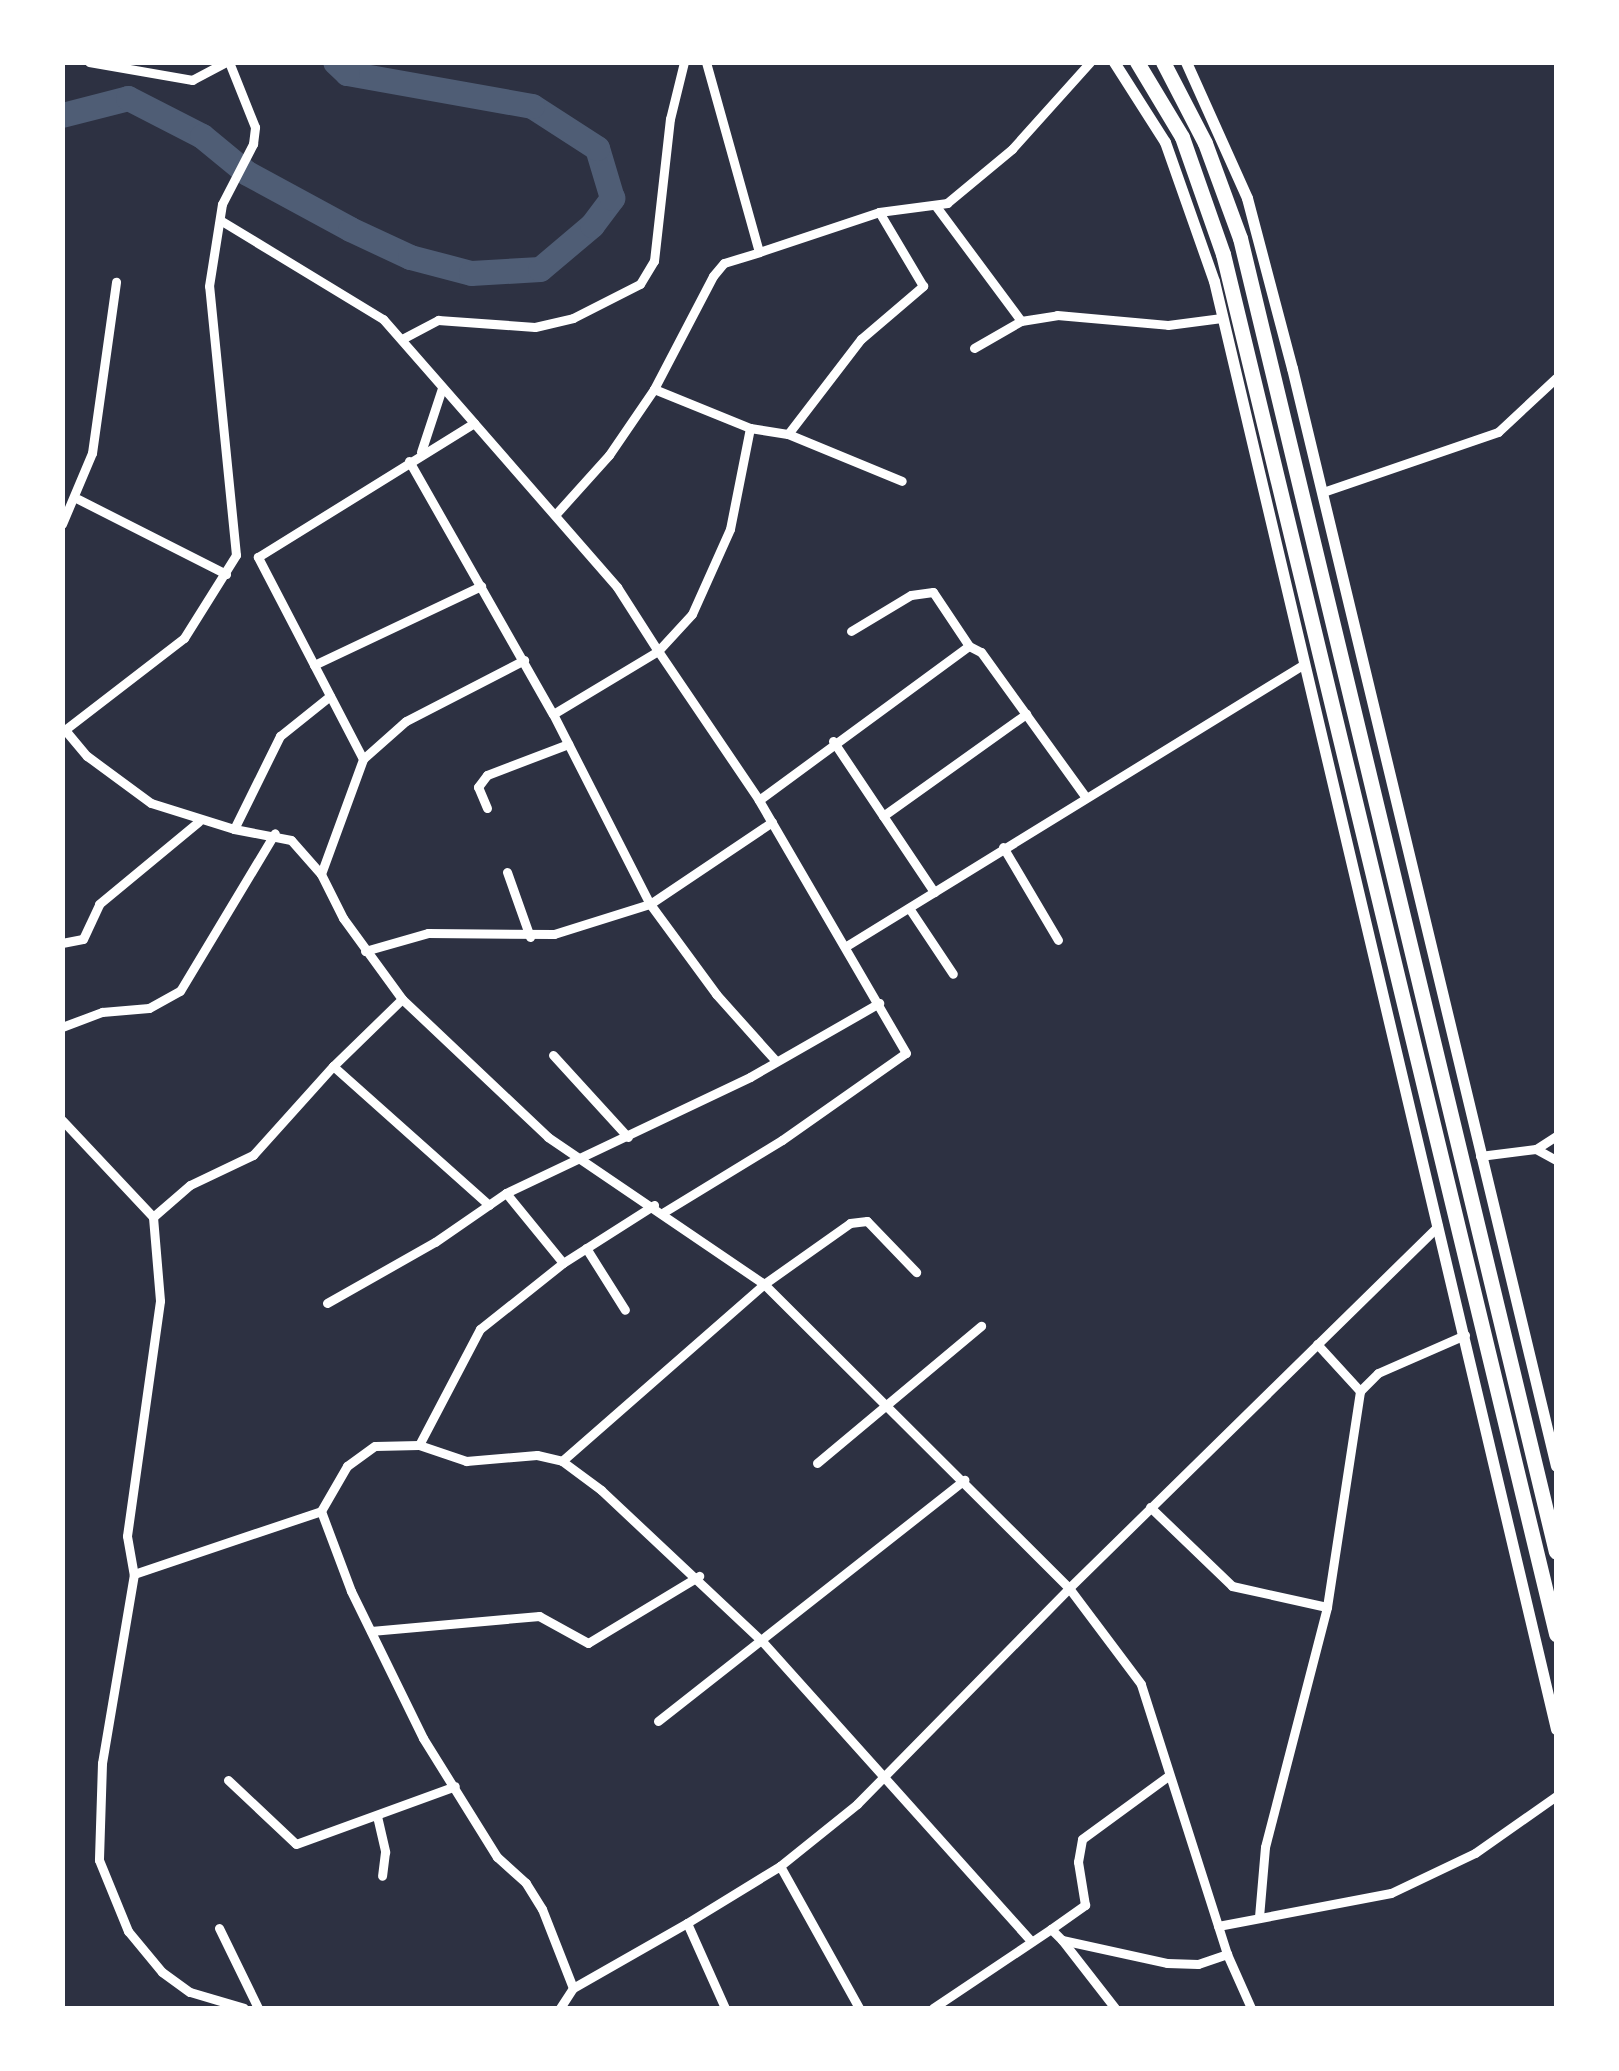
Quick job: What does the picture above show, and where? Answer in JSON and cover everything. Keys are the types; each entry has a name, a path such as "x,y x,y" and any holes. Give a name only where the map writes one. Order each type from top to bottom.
{"highway":[{"path":"1137,62 1182,137 1224,254 1556,1634"},
{"path":"1163,62 1205,143 1240,238 1556,1552"}],"street":[{"path":"89,62 192,80 228,62 255,127 253,144 228,188 209,286 236,555 184,638 64,731 119,782 198,822 275,833 302,848 365,950 402,998 548,1137 664,1212 764,1284 1068,1588 1140,1684 1227,1954 1252,2008"},
{"path":"402,339 438,320 499,327 554,323 640,284 654,261 670,119 684,62"},
{"path":"706,62 758,252"},
{"path":"555,515 610,455 654,389 713,276 724,263 879,212 935,205 960,195 1012,149 1090,62"},
{"path":"1114,62 1165,142 1222,318 1301,666 1465,1335 1556,1729"},
{"path":"1186,62 1246,198 1323,492 1556,1466"},
{"path":"935,205 1021,321"},
{"path":"788,434 861,340 922,286 879,212"},
{"path":"220,220 359,301 402,339 617,587 759,800 848,946 905,1055 664,1212"},
{"path":"62,524 78,499 92,453 116,282"},
{"path":"974,348 1021,321 1057,315 1198,325 1222,318"},
{"path":"1323,492 1498,432 1556,378"},
{"path":"420,454 442,388"},
{"path":"654,389 750,428 788,434 902,481"},
{"path":"236,555 258,558 474,422"},
{"path":"554,714 658,651 692,614 730,529 750,428"},
{"path":"409,461 554,714 650,904 716,994 776,1061"},
{"path":"78,499 226,574"},
{"path":"258,558 363,759"},
{"path":"314,665 481,586"},
{"path":"851,632 910,595 933,592 969,646 981,652 1084,795"},
{"path":"759,800 834,741 969,646"},
{"path":"321,874 363,759 406,721 524,660"},
{"path":"848,946 1084,795 1301,666"},
{"path":"234,830 280,736 330,696"},
{"path":"883,816 1026,714"},
{"path":"834,741 934,892"},
{"path":"487,808 480,780 568,744"},
{"path":"62,943 82,938 99,904 198,822"},
{"path":"365,950 428,933 530,937 650,904 772,822"},
{"path":"62,1028 102,1012 150,1008 180,991 275,833"},
{"path":"1004,847 1058,940"},
{"path":"508,872 530,937"},
{"path":"909,908 954,974"},
{"path":"152,1217 190,1185 254,1156 333,1066 402,998"},
{"path":"326,1303 506,1193 628,1138 879,1003"},
{"path":"553,1055 628,1138"},
{"path":"333,1066 489,1204"},
{"path":"62,1120 152,1217 160,1301 127,1536 134,1574 102,1763 99,1860 128,1931 162,1972 190,1992 244,2008"},
{"path":"1480,1156 1536,1150 1556,1136"},
{"path":"1536,1150 1556,1160"},
{"path":"506,1193 563,1262"},
{"path":"419,1446 480,1329 563,1262 654,1206"},
{"path":"562,1461 764,1284 862,1219 916,1272"},
{"path":"560,2008 573,1988 780,1866 882,1776 1150,1506 1438,1226"},
{"path":"586,1248 625,1310"},
{"path":"817,1463 981,1326"},
{"path":"1258,1917 1269,1829 1327,1606 1360,1391 1378,1373 1465,1335"},
{"path":"1316,1344 1360,1391"},
{"path":"573,1988 534,1893 497,1857 423,1738 371,1632 321,1511 332,1484 361,1455 391,1442 466,1461 523,1454 562,1461 699,1576 762,1640 1031,1942"},
{"path":"658,1721 964,1480"},
{"path":"1150,1506 1232,1586 1327,1606"},
{"path":"134,1574 321,1511"},
{"path":"371,1632 539,1616 588,1643 699,1576"},
{"path":"933,2008 1085,1905 1078,1862 1082,1839 1168,1776"},
{"path":"228,1780 296,1844 455,1786"},
{"path":"1218,1926 1391,1893 1475,1853 1556,1796"},
{"path":"377,1816 382,1876"},
{"path":"780,1866 860,2008"},
{"path":"687,1922 725,2008"},
{"path":"219,1928 258,2008"},
{"path":"1051,1929 1115,2008"},
{"path":"1062,1940 1187,1965 1227,1954"}],"waterway":[{"path":"62,115 128,98 202,136 247,173 350,229 410,257 471,273 540,269 592,225 612,198 597,148 532,106 347,73 335,62"}]}
